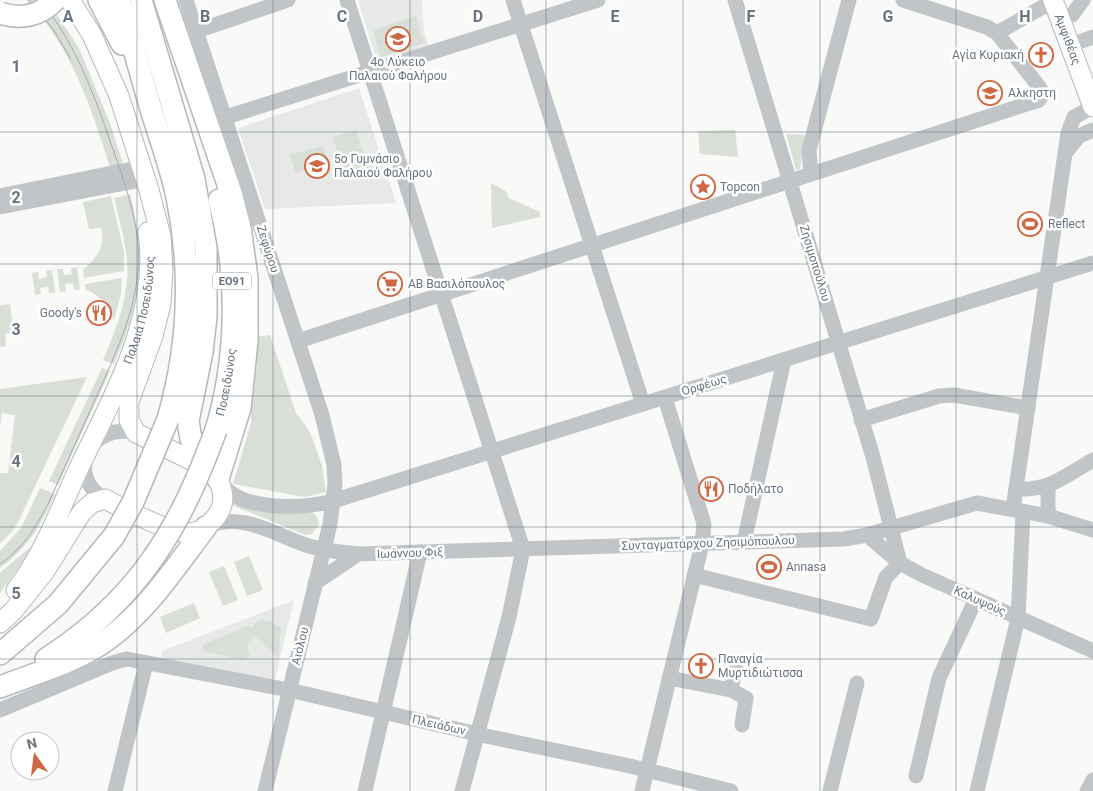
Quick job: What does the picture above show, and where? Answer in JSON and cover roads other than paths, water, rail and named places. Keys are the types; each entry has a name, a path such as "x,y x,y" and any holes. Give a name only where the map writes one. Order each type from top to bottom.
{"highway":[{"path":"0,13 14,17 27,16 46,9 56,0"},
{"path":"99,0 148,98"},
{"path":"0,654 58,604 114,536 137,493 168,419 183,355 187,311 186,281 177,197 136,50 119,0"},
{"path":"141,0 194,179 206,248 206,316 202,352 188,421 190,439 202,464"},
{"name":"Ποσειδώνος","path":"0,686 33,667 84,633 125,594 153,558 175,526 185,507 216,430 225,397 232,348 233,304 230,262 221,211 207,160 155,0"},
{"path":"166,0 232,196 240,227 247,278 248,317 242,387 235,427 218,479"},
{"path":"0,686 85,653 107,640 140,610 206,527"}],"main road":[{"name":"Παλαιά Ποσειδώνος","path":"56,0 93,60 139,174 161,236 163,287 154,336 128,406 129,420 136,434"},
{"name":"Παλαιά Ποσειδώνος","path":"0,608 31,568 88,451 131,356 147,297 150,267 149,237 139,174 110,75 92,35 70,0"},
{"name":"Αμφιθέας","path":"1056,3 1087,39 1093,71"},
{"name":"Αμφιθέας","path":"1056,3 1093,107"},
{"path":"0,622 13,611 45,571 82,512 92,503 105,499 171,529 190,533 206,527 222,505 223,495 218,479 211,470 202,464 136,434"}],"street":[{"name":"Ζεφύρου","path":"186,0 226,117 322,415 334,465 333,502"},
{"path":"197,31 263,4 288,0"},
{"path":"347,0 493,452 522,554 509,617 462,791"},
{"path":"513,0 643,404"},
{"path":"226,117 598,0"},
{"name":"Ζησιμοπούλου","path":"735,0 885,499 892,528"},
{"path":"811,174 810,150 848,0"},
{"path":"298,341 1039,100 1042,95 1040,88 997,33 987,27 904,0"},
{"path":"997,33 1056,3"},
{"path":"977,791 1018,618 1018,511 1016,489 1070,127 1074,117 1093,107"},
{"path":"1067,150 1079,136 1093,130"},
{"path":"0,196 139,174"},
{"path":"0,207 139,174"},
{"name":"Ορφέως","path":"218,479 227,492 239,499 279,506 314,506 333,502 1093,263"},
{"path":"744,542 784,360"},
{"path":"861,420 939,396 954,394 1028,408"},
{"path":"642,791 702,544 704,524 665,398"},
{"path":"105,499 94,492 87,478 85,468 88,451 97,440 106,434 121,431 136,434"},
{"path":"1016,489 1032,490 1048,486 1093,460"},
{"path":"1048,486 1048,516"},
{"path":"867,535 881,516 885,499"},
{"name":"Αιόλου","path":"265,791 324,550 333,502"},
{"name":"Συνταγματάρχου Ζησιμόπουλου","path":"522,554 839,539 867,535 972,504 1048,516 1093,530"},
{"path":"314,506 325,513 338,544 358,554"},
{"name":"Ιωάννου Φιξ","path":"206,527 221,521 245,522 324,550 358,554 420,552 522,554"},
{"path":"298,542 318,538 327,531 330,524"},
{"path":"694,575 871,619 886,577 900,562 892,528"},
{"name":"Καλυψούς","path":"867,535 900,562 922,575 1093,652"},
{"path":"365,791 420,552"},
{"path":"315,583 358,554"},
{"path":"916,776 939,678 976,599"},
{"path":"0,710 112,663 127,659 146,663 115,791"},
{"name":"Πλειάδων","path":"146,663 289,690 476,734 647,770 731,791"},
{"path":"731,690 736,664"},
{"path":"669,678 731,690 746,698 742,726"},
{"path":"830,791 857,683"},
{"path":"1087,791 1093,780"}],"tram line":[{"path":"29,0 53,29 71,59"},
{"path":"0,564 22,545 39,521 48,504 119,344 132,305 138,266 138,245 134,217 102,117 72,47 40,0"}],"place":[{"name":"4ο Λύκειο Παλαιού Φαλήρου","path":"398,39"},
{"name":"Αγία Κυριακή","path":"1041,55"},
{"name":"Αλκηστη","path":"990,93"},
{"name":"5ο Γυμνάσιο Παλαιού Φαλήρου","path":"317,166"},
{"name":"Topcon","path":"703,187"},
{"name":"Reflect","path":"1030,224"},
{"name":"ΑΒ Βασιλόπουλος","path":"390,284"},
{"name":"Goody's","path":"99,313"},
{"name":"Ποδήλατο","path":"711,489"},
{"name":"Annasa","path":"769,567"},
{"name":"Παναγία Μυρτιδιώτισσα","path":"701,666"}]}
